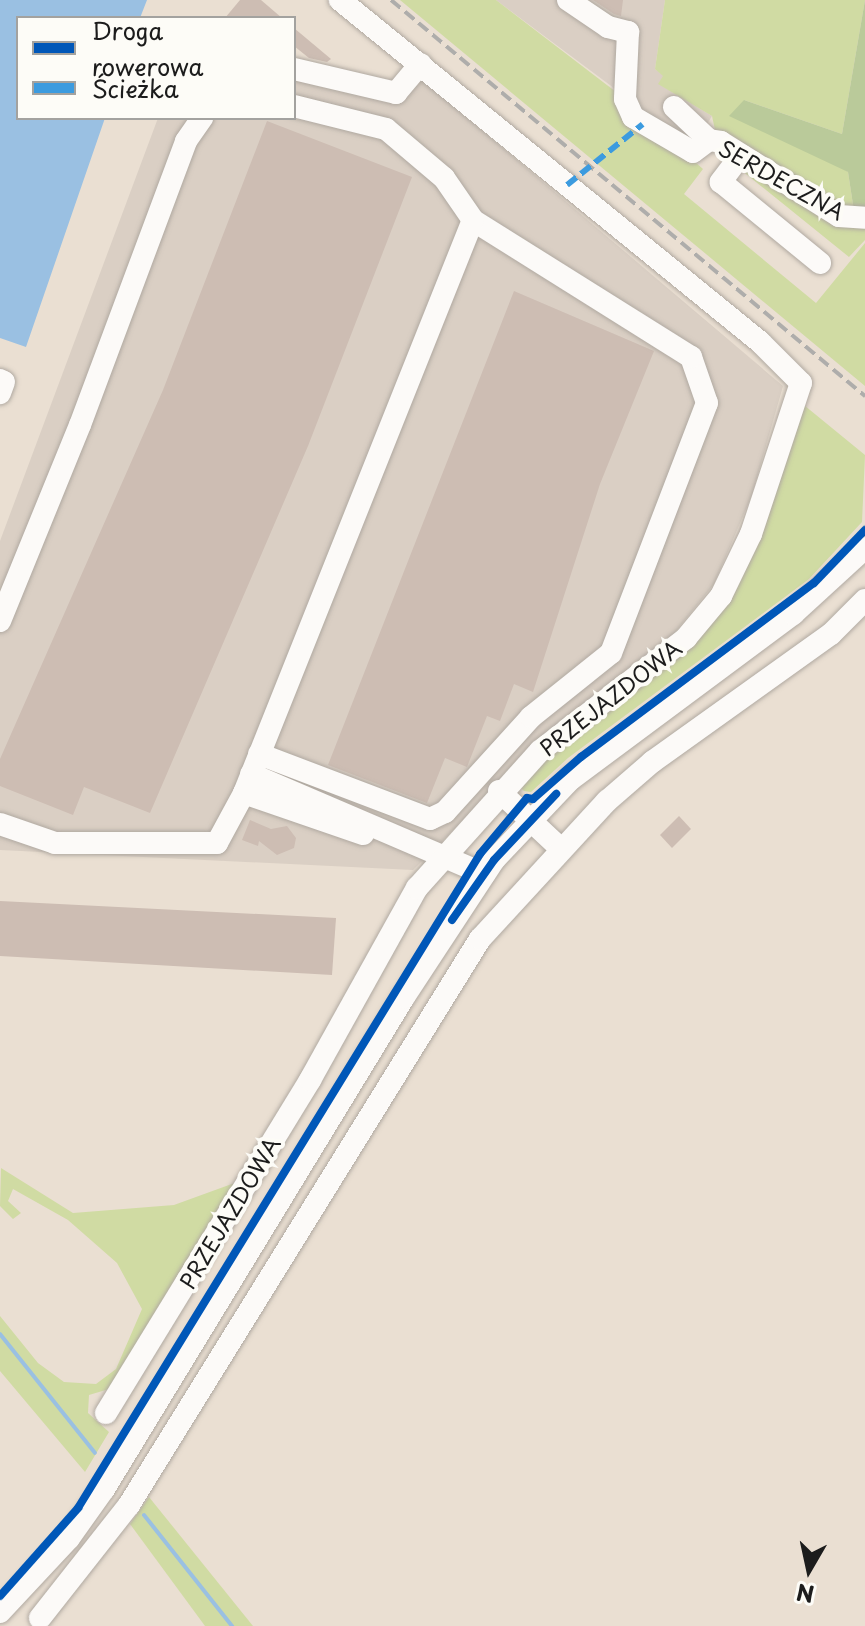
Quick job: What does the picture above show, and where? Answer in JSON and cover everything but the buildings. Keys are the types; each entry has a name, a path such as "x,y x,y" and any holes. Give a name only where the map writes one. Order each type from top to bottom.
{"street":[{"name":"PRZEJAZDOWA","path":"106,1413 310,1080 417,888 499,791 540,751 686,638 721,596 751,534 801,383 798,374 340,0"},
{"name":"SERDECZNA","path":"568,0 608,27 628,32 626,102 633,117 693,152 709,140 741,155 839,216 865,218"},
{"path":"296,69 396,93 420,64"},
{"path":"251,774 430,819 445,812 531,717 611,653 707,403 691,357 473,220 444,178 386,129 296,106"},
{"path":"674,107 709,140"},
{"path":"0,621 80,425 186,141 201,120"},
{"path":"741,155 721,182 820,263"},
{"path":"0,824 55,843 217,843 251,774 473,220"},
{"path":"0,380 4,382 0,393"},
{"path":"0,1612 60,1548 104,1489 484,874 531,819 571,779 793,614 865,548"},
{"path":"40,1618 129,1505 458,972 561,849 652,762 831,634 865,600"},
{"path":"251,774 441,859 484,874"},
{"path":"499,791 561,849"}],"shaded area":[{"path":"496,0 665,0 655,69 664,76 659,84 712,116 693,147"},
{"path":"419,77 783,386 752,495 714,584 667,642 549,735 413,870 0,850 0,541 157,120 296,120 296,79 402,103"}],"green space":[{"path":"400,0 496,0 616,92 703,169 684,194 816,303 865,243 865,386"},
{"path":"665,0 865,0 842,134 744,100 848,172 854,211 865,216 865,240 849,257 720,153 712,116 658,84 663,76 655,69"},
{"path":"865,0 865,208 854,211 848,172 729,116 744,100 842,134"},
{"path":"799,401 865,455 862,522 809,579 568,758 531,792 524,791 516,783 724,599"},
{"path":"1,1168 73,1213 174,1205 240,1181 109,1389 89,1395 88,1413 109,1432 85,1472 0,1371 0,1316 38,1363 64,1382 96,1384 116,1369 142,1309 117,1263 68,1220 13,1189 8,1201 21,1213 13,1219 0,1206"},
{"path":"149,1497 253,1626 205,1626 130,1524"}],"water":[{"path":"0,0 147,0 141,16 16,16 16,120 104,120 26,347 0,338"}],"waterway":[{"path":"0,1334 95,1453"},
{"path":"144,1515 232,1626"}],"railway":[{"path":"391,0 865,396"}],"marked path":[{"path":"567,185 643,124"}],"cycle path":[{"path":"0,1596 78,1508 480,854 527,798 533,799 581,757 814,583 865,530"},
{"path":"452,920 494,860 556,794"}]}
